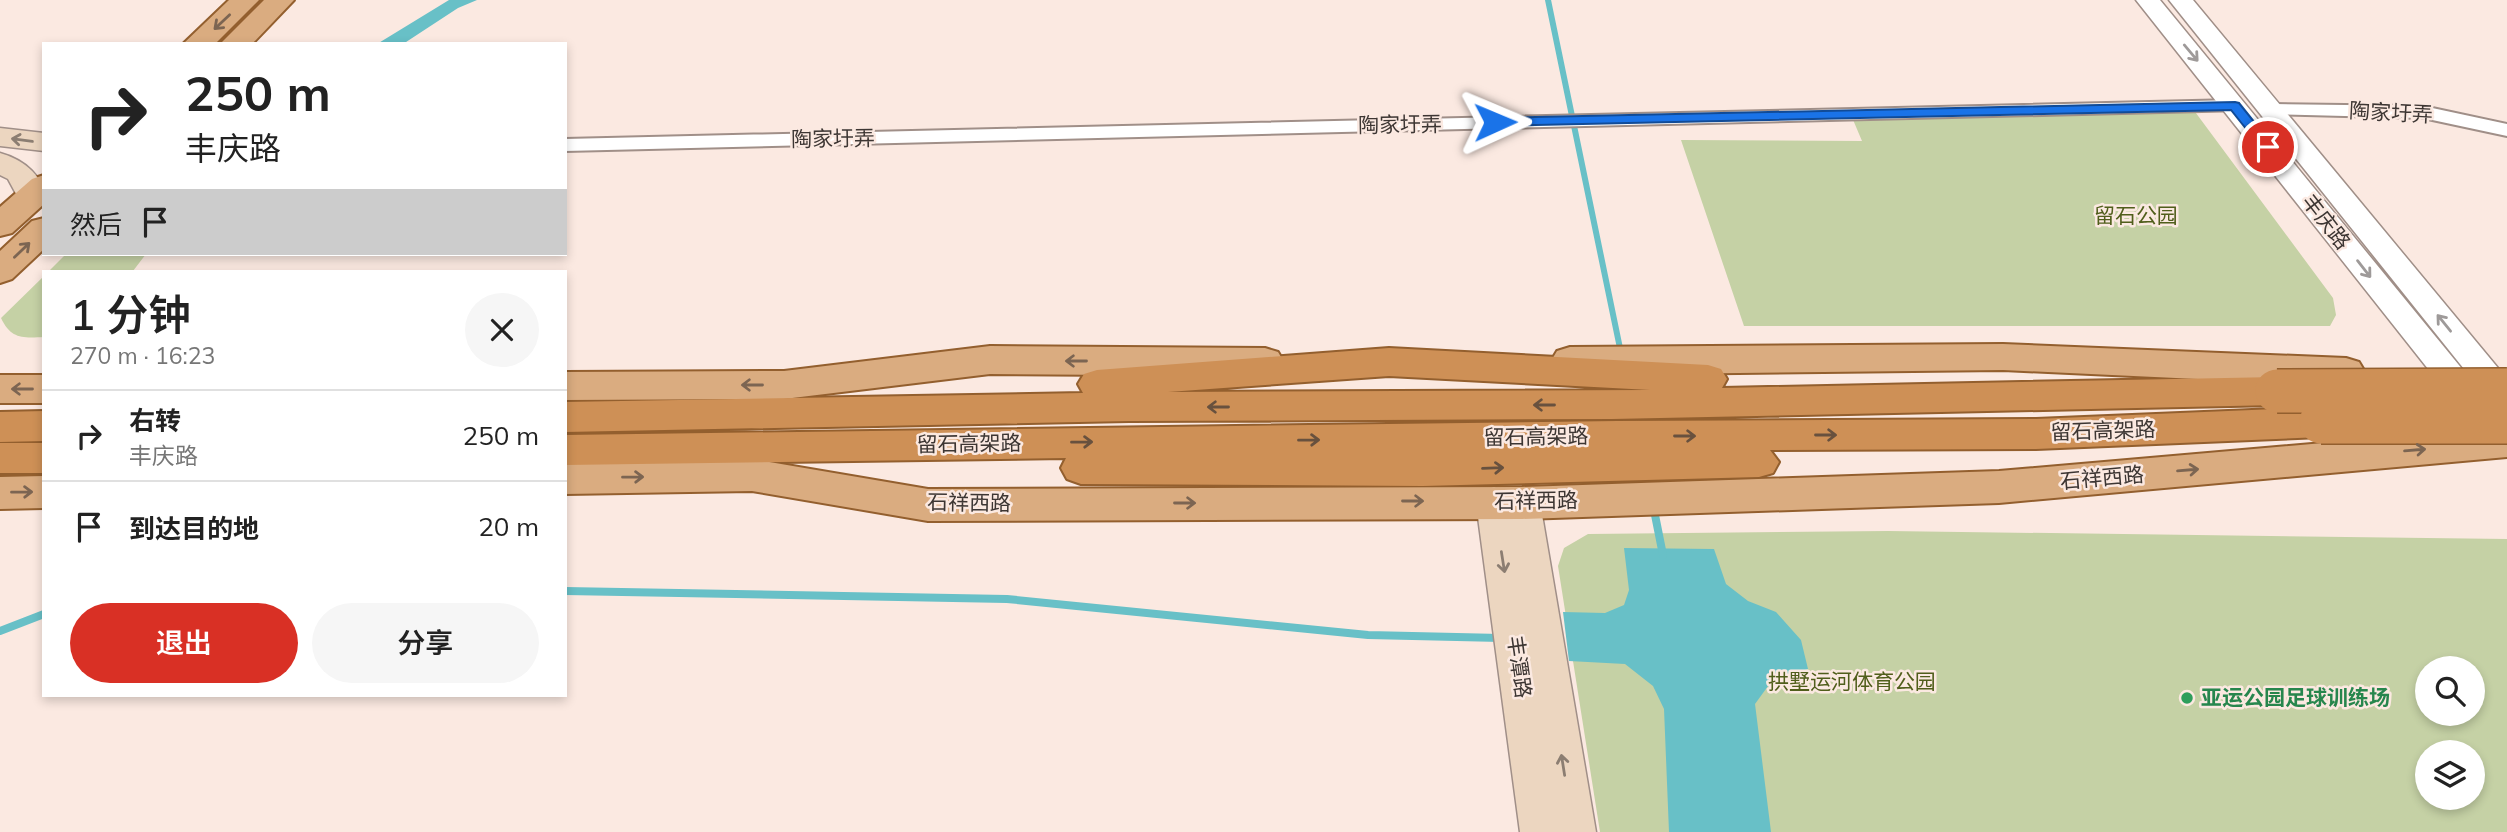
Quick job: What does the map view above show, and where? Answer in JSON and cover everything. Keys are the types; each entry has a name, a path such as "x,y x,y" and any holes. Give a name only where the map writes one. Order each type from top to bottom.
{"highway":[{"path":"748,445 956,387 1089,385 1389,362 1620,430 1674,369 2012,386"},
{"name":"留石高架路","path":"567,450 1620,430 1752,418 2012,386 2277,391 2502,384"},
{"name":"留石高架路","path":"567,417 748,445"},
{"name":"留石高架路","path":"1752,418 2041,446"},
{"path":"1701,478 2321,422 2507,422"},
{"path":"0,427 42,426"},
{"path":"0,458 42,458"},
{"path":"1204,470 1518,490"}],"main road":[{"path":"200,42 245,0"},
{"path":"237,42 280,0"},
{"path":"0,137 42,142"},
{"path":"0,162 19,173 38,191 0,225"},
{"path":"0,271 42,231"},
{"path":"1674,369 2003,357 2448,376 2502,384"},
{"path":"567,386 784,385 990,360 1389,362"},
{"path":"0,389 42,389"},
{"name":"石祥西路","path":"567,478 748,445 928,505 1518,490 1620,430 1701,478 1999,487 2507,442"},
{"path":"748,445 960,483 1122,482 1204,470"},
{"name":"丰潭路","path":"1518,490 1542,832"},
{"path":"0,493 42,492"},
{"name":"丰潭路","path":"1529,640 1574,832"}],"street":[{"name":"丰庆路","path":"2148,0 2448,376 2507,442"},
{"name":"丰庆路","path":"2181,0 2502,384"},
{"name":"陶家圩弄","path":"567,145 2235,106"},
{"name":"陶家圩弄","path":"2273,110 2423,112 2507,130"}],"green space":[{"name":"留石公园","path":"2190,105 2333,298 2336,315 2330,326 1744,326 1681,140 1862,141 1851,115"},
{"path":"64,256 144,256 134,270 50,270"},
{"path":"42,278 42,337 13,334 1,318"},
{"name":"拱墅运河体育公园","path":"1888,531 2507,539 2507,832 1600,832 1558,566 1564,548 1588,534"}],"water":[{"path":"449,0 477,0 458,8 406,42 380,42"},
{"path":"1624,548 1714,549 1726,584 1748,601 1776,612 1801,640 1808,669 1771,682 1755,704 1771,832 1669,832 1664,709 1653,686 1625,664 1569,661 1563,612 1605,613 1624,605 1629,590"}],"waterway":[{"path":"1548,0 1621,353"},
{"path":"1653,505 1663,555"},
{"path":"567,591 1007,599 1368,635 1501,638"},
{"path":"0,631 42,615"}],"place":[{"name":"亚运公园足球训练场","path":"2187,698"}],"route":[{"path":"1495,122 2235,106 2268,147"}]}
